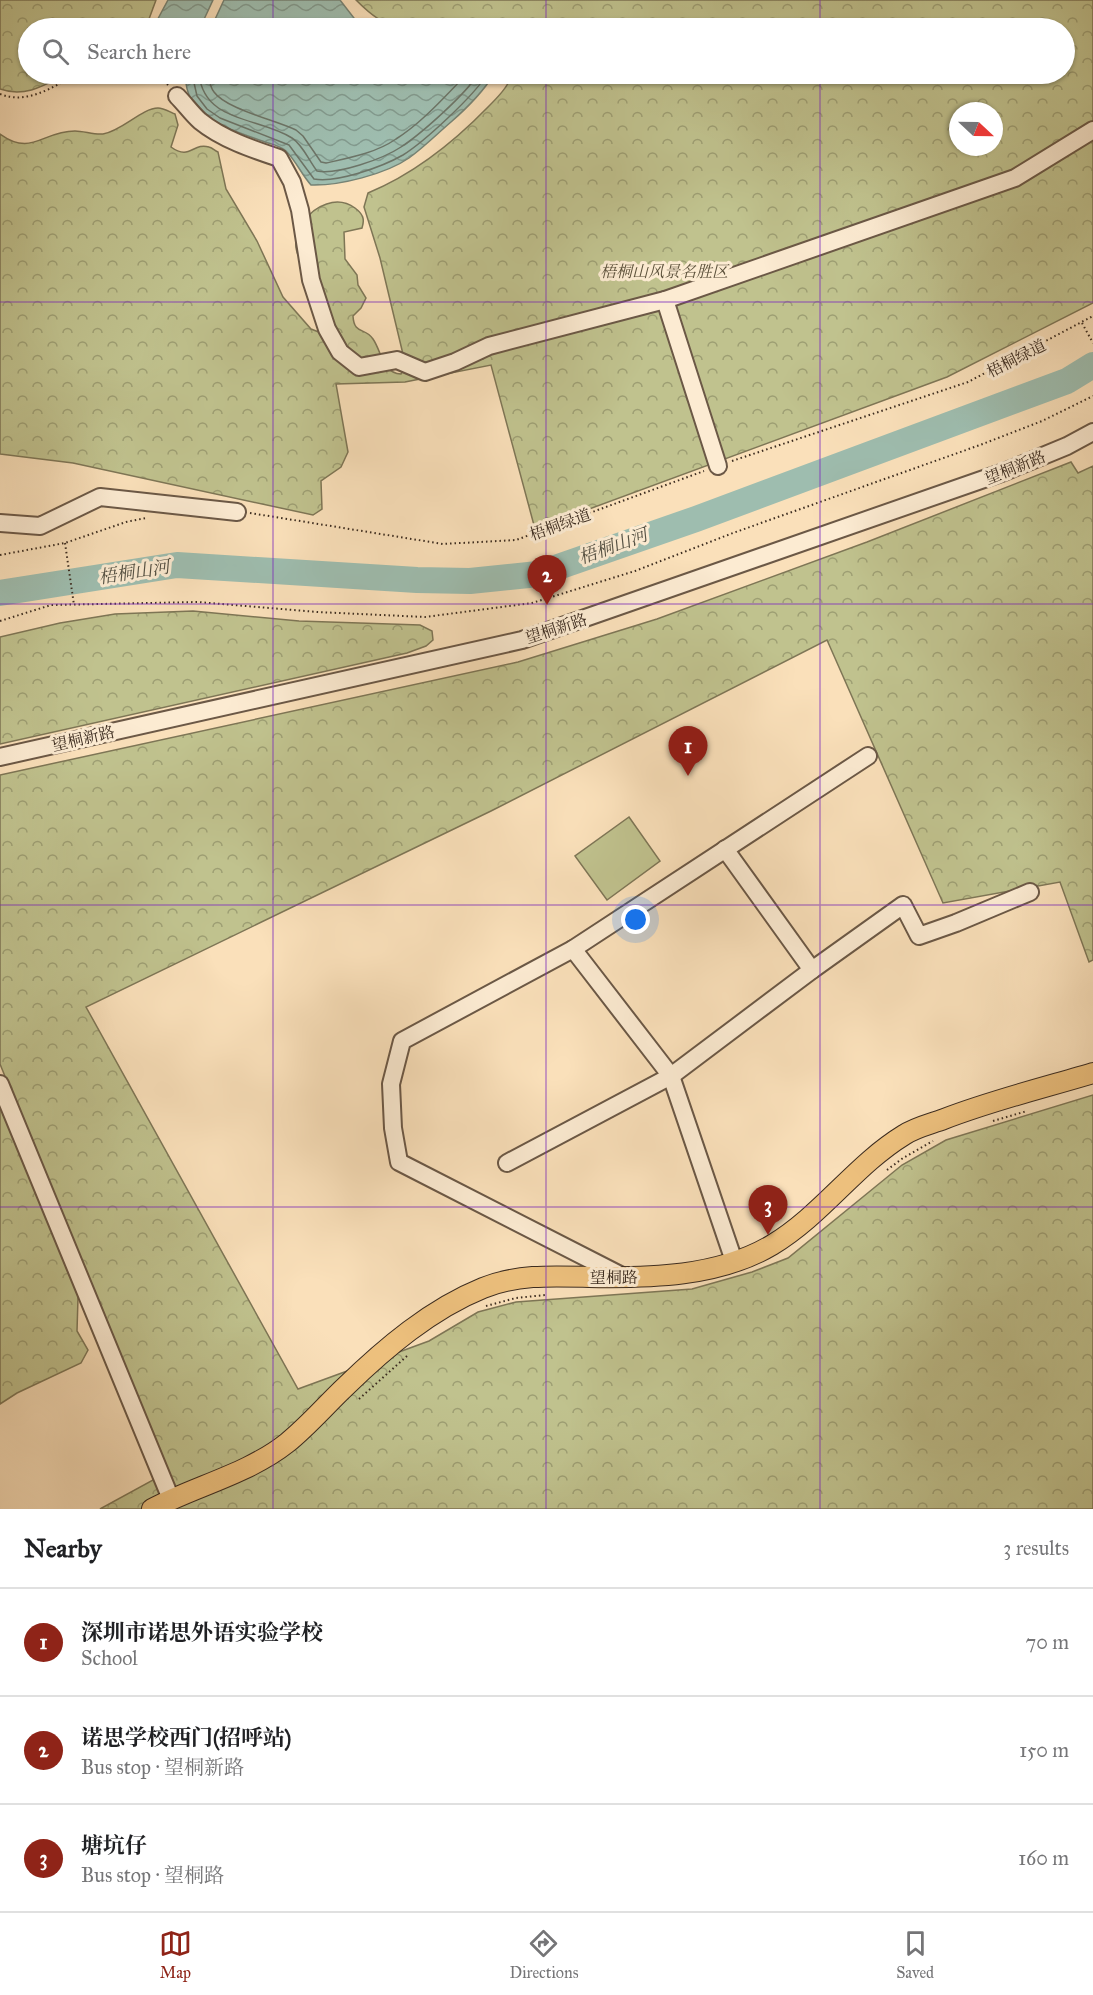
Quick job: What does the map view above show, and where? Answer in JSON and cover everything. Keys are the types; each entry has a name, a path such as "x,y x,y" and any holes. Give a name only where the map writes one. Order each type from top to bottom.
{"main road":[{"name":"望桐路","path":"152,1509 248,1467 284,1445 404,1335 453,1302 486,1286 516,1278 625,1278 687,1273 734,1262 772,1245 819,1210 853,1175 905,1134 967,1110 1093,1073"}],"street":[{"path":"177,96 200,120 216,131 248,148 279,158 292,182 300,210 311,280 327,329 340,352 359,367 397,360 425,372 455,362 489,346 666,300 1015,178 1093,130"},
{"path":"666,300 718,466"},
{"name":"望桐新路","path":"0,757 522,640 1004,472 1067,446 1093,432"},
{"path":"0,523 40,526 100,497 237,512"},
{"path":"625,1278 399,1162 393,1128 391,1084 402,1041 573,949 868,756"},
{"path":"725,849 812,970"},
{"path":"507,1163 672,1076 812,970 903,905 919,936 1030,892"},
{"path":"573,949 672,1076 734,1262"},
{"path":"0,1084 171,1499"}],"path":[{"path":"0,94 9,98 22,98 43,93 59,84"},
{"name":"梧桐绿道","path":"237,512 443,544 516,540 718,466 968,382 1083,325 1093,316"},
{"path":"1083,325 1093,343"},
{"path":"0,621 51,605 198,602 317,612 425,617 532,603 635,571 733,533 980,445 1042,421 1093,396"},
{"path":"0,555 65,543 126,522 146,518"},
{"path":"65,543 74,605"}],"green space":[{"path":"0,0 156,0 149,18 18,18 18,84 45,84 18,92 0,89"},
{"name":"梧桐山风景名胜区","path":"356,0 1093,0 1093,303 947,377 535,529 491,365 405,382 336,384 348,452 341,467 321,481 322,509 313,515 73,463 0,454 0,134 11,140 29,143 64,132 103,134 117,129 152,109 160,108 175,114 178,125 171,147 177,151 187,152 204,146 218,152 226,189 257,241 283,297 311,329 324,334 317,292 320,281 318,273 303,263 296,249 297,235 303,222 313,211 327,204 341,202 355,208 363,217 363,225 362,228 344,232 345,259 357,275 358,285 366,298 361,308 353,316 355,326 370,335 386,366 395,373 401,374 404,366 402,350 380,258 364,207 368,193 417,167 447,145 495,100 507,84 1075,84 1075,18 378,18"},
{"path":"1071,462 1078,473 1093,466 1093,960 1089,962 1060,882 943,903 827,640 491,811 86,1007 298,1389 429,1341 478,1312 516,1302 692,1289 752,1272 788,1258 902,1165 946,1140 1093,1095 1093,1509 100,1509 166,1473 0,1064 0,775 518,662 657,619 867,542"},
{"path":"193,611 299,621 420,625 432,631 433,640 426,646 407,653 0,744 0,637 60,623 115,614"},
{"path":"629,817 660,861 607,900 575,856"},
{"path":"0,1091 82,1290 78,1298 77,1331 88,1350 81,1363 17,1393 0,1404"}],"water":[{"path":"168,0 213,0 205,18 158,18"},
{"path":"224,0 340,0 354,18 216,18"},
{"path":"187,84 487,84 469,105 409,158 388,169 362,178 322,185 311,185 284,149 212,120 192,101"}],"waterway":[{"name":"梧桐山河","path":"0,593 177,565 417,580 470,581 538,574 696,519 1067,381 1093,365"}],"place":[{"name":"诺思学校西门(招呼站)","path":"547,605"},
{"name":"深圳市诺思外语实验学校","path":"688,776"},
{"name":"塘坑仔","path":"768,1235"}]}
